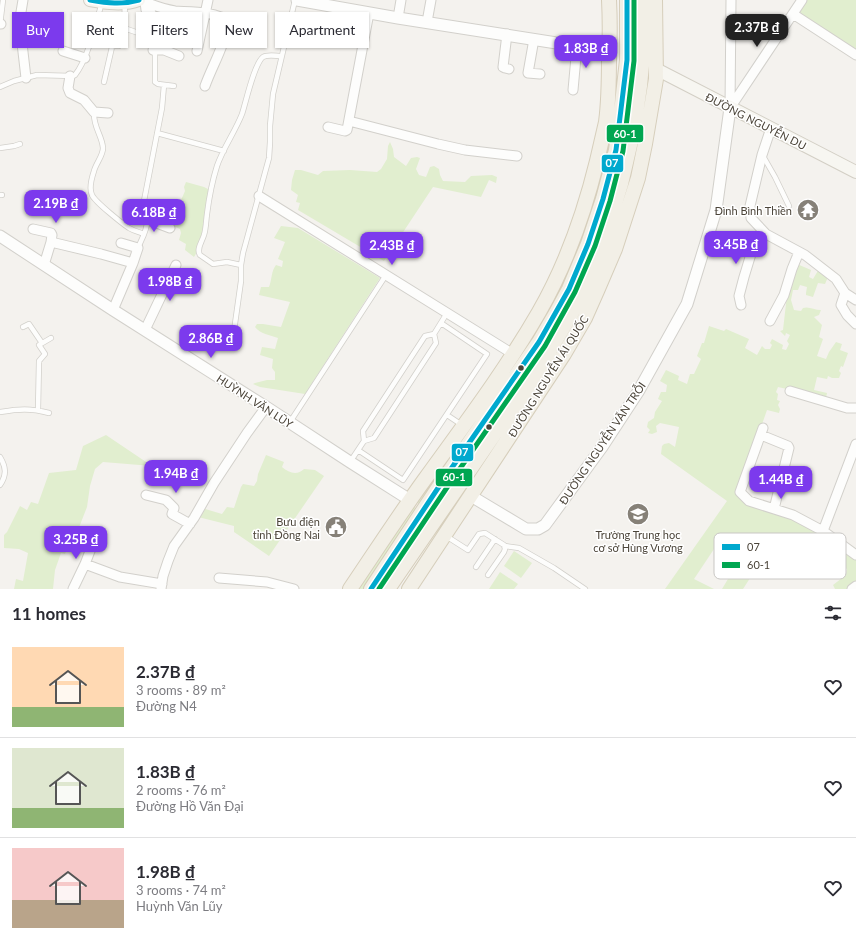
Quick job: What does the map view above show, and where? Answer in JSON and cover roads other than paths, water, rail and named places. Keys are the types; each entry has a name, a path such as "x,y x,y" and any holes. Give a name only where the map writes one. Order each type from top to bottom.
{"main road":[{"path":"90,0 113,4 142,1"},
{"path":"350,589 410,500 513,354 540,311 571,246 583,214 606,123 609,92 611,28 609,0"},
{"path":"371,589 539,342 569,289 588,244 604,199 616,150 627,60 627,0"},
{"name":"ĐƯỜNG NGUYỄN ÁI QUỐC","path":"388,589 537,372 574,309 593,268 606,233 621,184 634,128 642,64 644,0"},
{"name":"ĐƯỜNG NGUYỄN ÁI QUỐC","path":"409,589 564,354 585,318 615,249 638,178 656,79 655,0"},
{"path":"610,56 656,69"},
{"name":"ĐƯỜNG NGUYỄN DU","path":"656,69 856,172"},
{"path":"463,426 476,435"},
{"path":"410,500 424,510"}],"street":[{"path":"23,0 20,26 26,78"},
{"path":"197,51 208,0"},
{"path":"296,0 363,12"},
{"path":"398,18 401,0"},
{"path":"427,22 431,0"},
{"path":"730,108 802,0"},
{"path":"142,1 173,11 205,13 222,17 227,21 227,28 223,42 205,86"},
{"path":"142,1 146,10 149,12"},
{"name":"ĐƯỜNG NGUYỄN VĂN TRỖI","path":"471,496 526,529 538,528 545,525 638,392 687,304 716,210 730,108 732,1"},
{"path":"369,13 577,46 595,50 610,56"},
{"path":"793,14 856,55"},
{"path":"507,34 503,67 509,69"},
{"path":"534,39 528,73 540,74"},
{"path":"573,90 577,46"},
{"path":"328,127 347,131 363,48"},
{"path":"153,50 164,50 179,56"},
{"path":"63,51 85,58"},
{"path":"70,76 70,93 86,102 94,112 108,113"},
{"path":"349,121 465,150 517,156"},
{"path":"771,128 762,154 750,206 751,218 766,234 805,255 836,279 845,293 856,300"},
{"path":"259,196 513,354"},
{"path":"146,219 170,228"},
{"path":"33,229 51,232 52,235 44,265"},
{"path":"741,305 739,296 751,254 764,232"},
{"name":"HUỲNH VĂN LŨY","path":"0,236 410,500"},
{"path":"51,242 133,263"},
{"path":"113,310 138,248 121,243"},
{"path":"770,322 784,295 799,252"},
{"path":"145,330 176,265"},
{"path":"845,293 841,305 847,315 856,324"},
{"path":"790,391 847,408 855,406"},
{"path":"85,564 120,578 161,587 163,576 174,546 190,524 214,483 266,407"},
{"path":"774,509 789,448 762,431 740,492 749,501 774,509 793,515 826,533"},
{"path":"823,531 856,444"},
{"path":"146,495 166,500 174,508 172,514 190,524"},
{"path":"73,589 95,538"},
{"path":"846,548 856,555"},
{"path":"219,578 267,582 294,589"},
{"path":"852,589 856,586"}],"lane":[{"path":"0,28 3,0"},
{"path":"232,346 241,281 243,253 269,158 272,100 281,56 296,0"},
{"path":"0,87 14,81 43,75 70,76 77,74 85,58 102,2"},
{"path":"125,3 125,12"},
{"path":"128,29 149,38 156,59 155,82 158,84 174,86"},
{"path":"104,82 112,48"},
{"path":"241,265 227,262 213,264 198,252 204,235 209,200 217,168 238,122 253,76 264,56 281,56"},
{"path":"138,248 146,226 143,206 163,101 164,85"},
{"path":"94,112 95,127 102,143 103,151 94,171 91,187 92,195 95,200 124,224 144,234"},
{"path":"157,133 224,151"},
{"path":"0,148 20,144"},
{"path":"762,154 789,206"},
{"path":"290,422 386,275"},
{"path":"350,462 364,441 374,438 436,343 434,334 447,313"},
{"path":"358,450 403,480 487,354 440,323"},
{"path":"23,327 29,324 42,343"},
{"path":"364,441 363,432 379,406 425,336 434,334"},
{"path":"38,410 40,361 46,354 39,345 51,338"},
{"path":"0,412 16,409 49,412"},
{"path":"447,415 463,426"},
{"path":"0,457 5,473 1,482"},
{"path":"445,535 468,550 479,534 485,533 505,546 519,548 554,568 585,589"},
{"path":"476,567 495,539"},
{"path":"488,575 504,552 505,546"}],"place":[{"name":"Đình Bình Thiền","path":"808,210"},
{"name":"Trường Trung học cơ sở Hùng Vương","path":"638,514"},
{"name":"Bưu điện tỉnh Đồng Nai","path":"336,527"}]}
